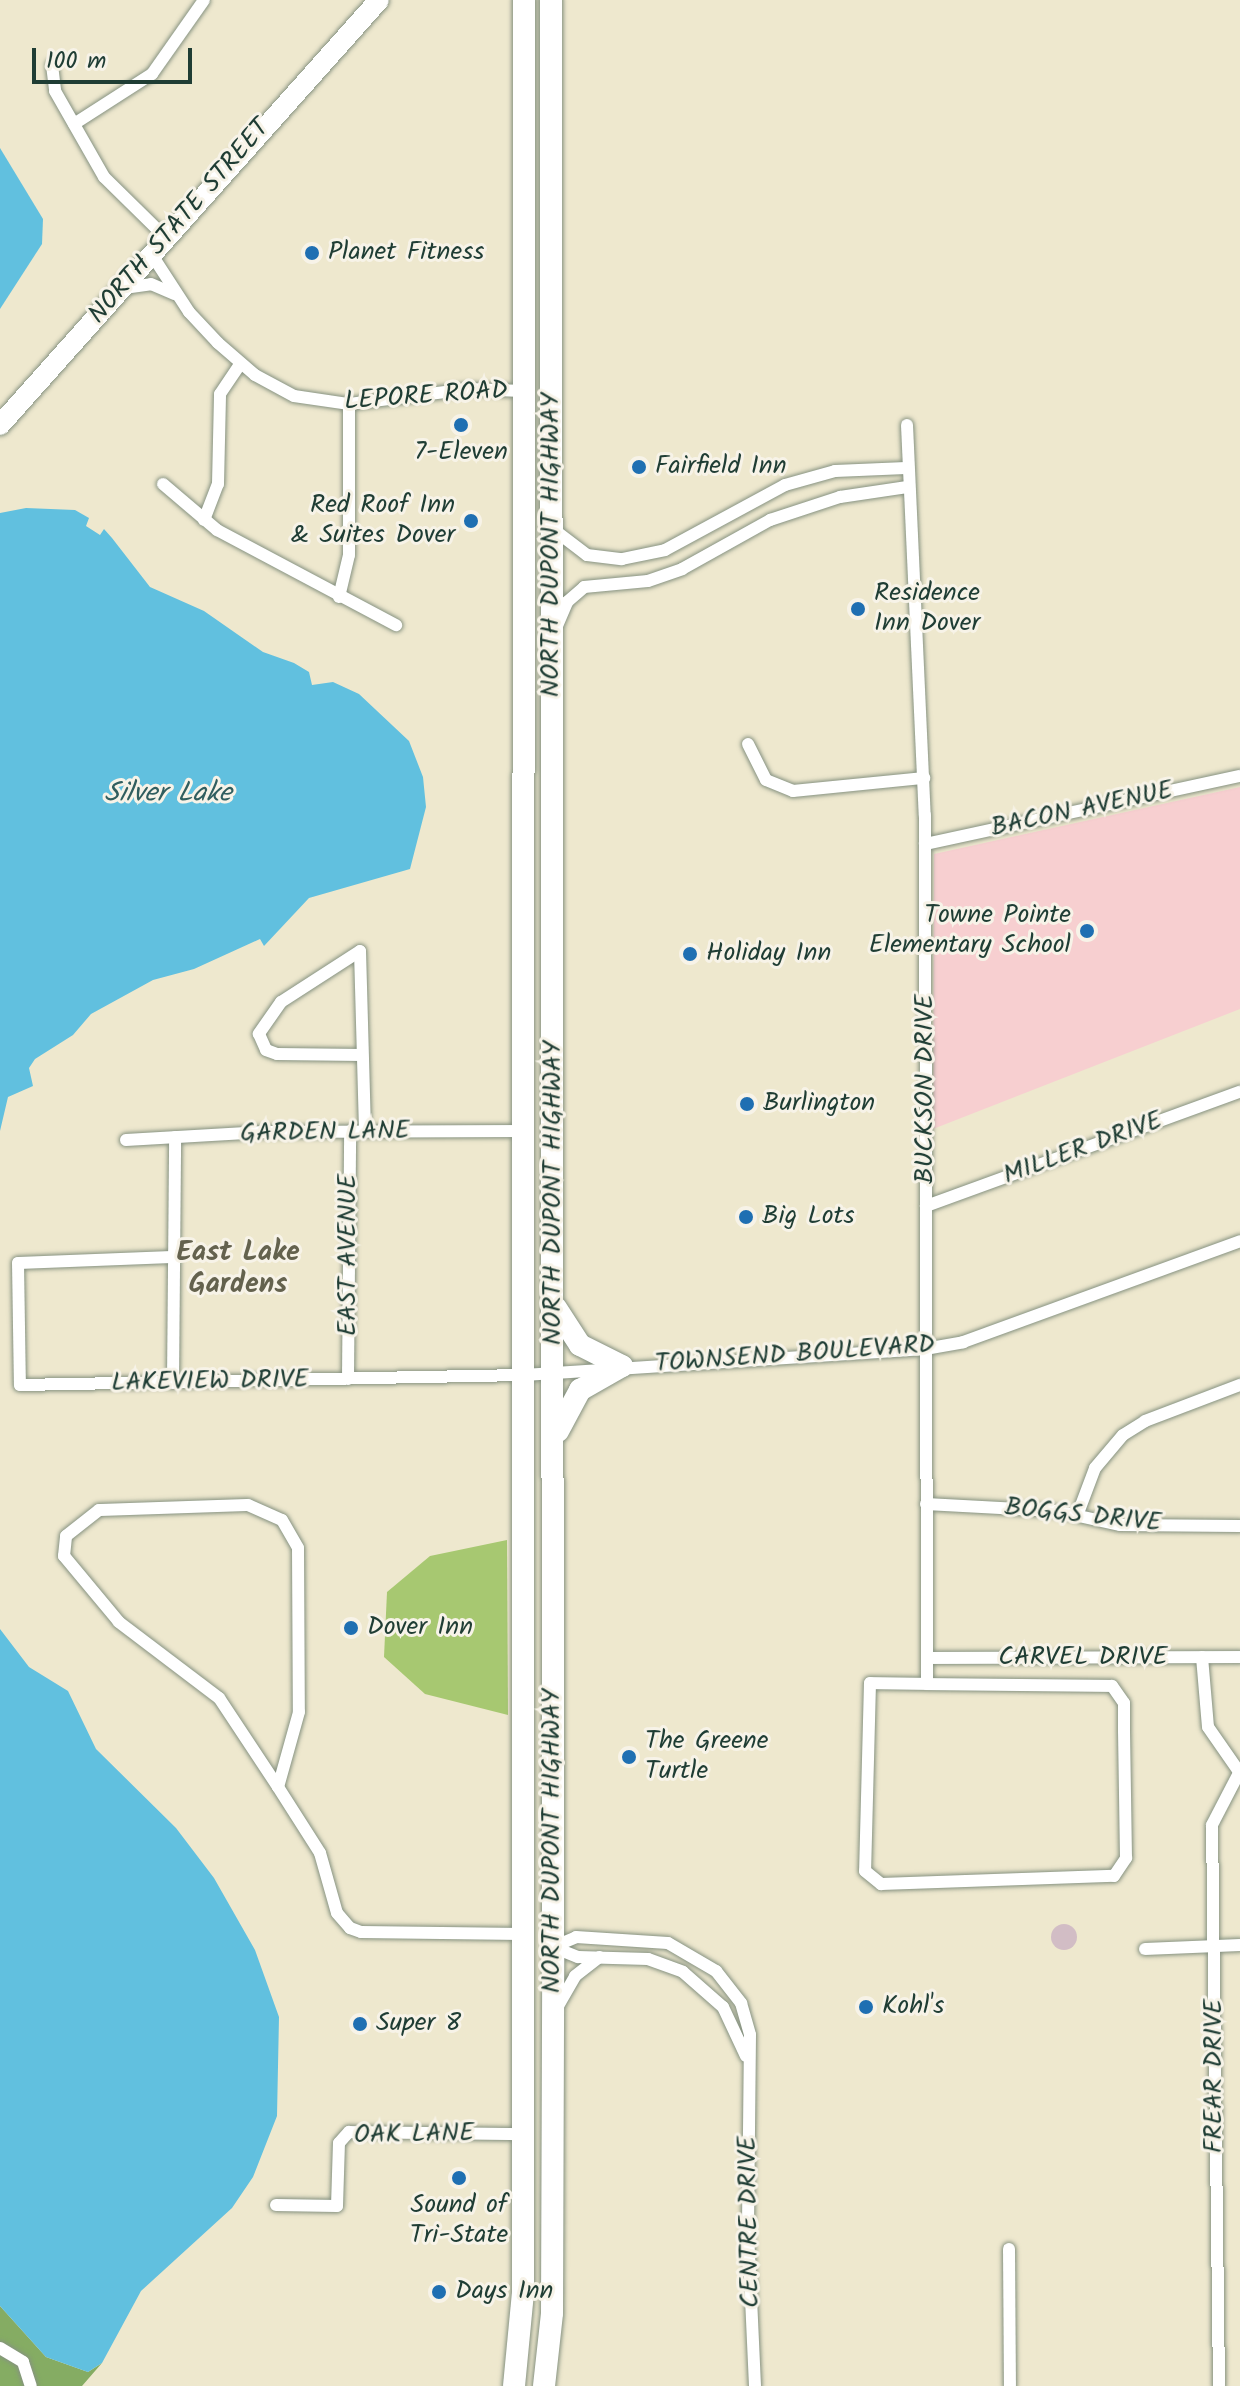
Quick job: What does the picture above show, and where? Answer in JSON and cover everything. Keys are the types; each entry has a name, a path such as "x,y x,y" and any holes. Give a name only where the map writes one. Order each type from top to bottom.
{"highway":[{"name":"NORTH DUPONT HIGHWAY","path":"514,2386 523,2292 524,0"},
{"name":"NORTH DUPONT HIGHWAY","path":"544,2386 552,2232 553,1947 551,0"},
{"path":"523,391 538,403 551,449"},
{"path":"525,636 533,654 533,699 552,713"},
{"path":"553,1303 580,1345 622,1366"},
{"path":"554,1444 566,1408 580,1390 622,1366"},
{"path":"522,1899 536,1931 553,1947"},
{"path":"522,1934 537,1955 552,2016"},
{"path":"523,2134 533,2149 536,2226 552,2232"}],"main road":[{"name":"NORTH STATE STREET","path":"0,425 376,0"}],"street":[{"path":"74,124 152,74 204,0"},
{"path":"52,65 55,91 117,195 166,238"},
{"name":"LEPORE ROAD","path":"152,255 177,295 240,364 294,396 349,404 469,389 523,391"},
{"path":"121,289 151,284 177,295"},
{"path":"204,520 218,484 220,394 240,364"},
{"path":"339,597 349,555 349,404"},
{"name":"BUCKSON DRIVE","path":"907,425 906,468 924,778 927,1684"},
{"path":"553,529 587,555 622,559 665,550 785,485 835,471 906,468"},
{"path":"163,484 204,520 339,597 396,625"},
{"path":"551,640 567,602 584,587 648,581 676,571 759,526 840,497 907,487"},
{"path":"746,506 759,526"},
{"path":"748,744 766,780 793,791 924,778"},
{"name":"BACON AVENUE","path":"925,844 1240,776"},
{"path":"362,1055 277,1054 266,1050 259,1034 281,1002 360,951 365,1131"},
{"name":"MILLER DRIVE","path":"926,1206 1240,1092"},
{"name":"GARDEN LANE","path":"126,1140 350,1131 524,1131"},
{"name":"EAST AVENUE","path":"348,1379 350,1131"},
{"path":"173,1383 175,1137"},
{"name":"TOWNSEND BOULEVARD","path":"524,1375 622,1366 925,1349 963,1342 1240,1241"},
{"name":"LAKEVIEW DRIVE","path":"172,1257 18,1263 20,1385 524,1375"},
{"path":"1077,1516 1095,1468 1123,1435 1145,1421 1240,1385"},
{"name":"BOGGS DRIVE","path":"926,1504 1077,1516 1120,1525 1240,1526"},
{"path":"278,1787 296,1735 300,1698 299,1558 290,1528 271,1511 248,1505 112,1508 82,1519 64,1545 73,1571 119,1622 219,1698 320,1853 337,1913 350,1928 361,1932 522,1934"},
{"path":"1202,1657 1208,1727 1240,1773"},
{"name":"CARVEL DRIVE","path":"927,1658 1067,1660 1240,1657"},
{"path":"1063,1684 1067,1660"},
{"path":"870,1683 927,1684 1112,1686 1124,1703 1126,1858 1114,1876 881,1884 865,1871 870,1683"},
{"name":"FREAR DRIVE","path":"1219,2386 1212,1825 1240,1773"},
{"name":"CENTRE DRIVE","path":"553,1947 576,1937 635,1937 693,1954 716,1971 741,2003 749,2024 747,2059 755,2386"},
{"path":"1145,1949 1240,1945"},
{"name":"CENTRE DRIVE","path":"553,1947 578,1957 648,1959 695,1980 723,2007 747,2059"},
{"path":"552,2016 575,1976 599,1956"},
{"name":"OAK LANE","path":"276,2205 337,2206 339,2143 349,2132 523,2134"},
{"path":"1009,2249 1010,2386"},
{"path":"0,2348 23,2362 31,2386"}],"shaded area":[{"name":"Towne Pointe Elementary School","path":"1240,787 1240,1009 933,1129 934,854"},
{"path":"1064,1924 1074,1927 1077,1937 1074,1947 1064,1950 1054,1947 1051,1937 1054,1927"}],"green space":[{"path":"507,1540 508,1715 425,1694 384,1657 387,1592 430,1556"},
{"path":"0,2306 46,2357 88,2372 102,2363 82,2386 0,2386"}],"water":[{"path":"0,148 43,219 42,244 0,309"},
{"name":"Silver Lake","path":"26,508 75,510 89,518 86,526 100,535 104,529 150,587 204,611 263,652 309,672 312,685 333,682 359,694 409,741 423,777 426,807 410,869 309,898 264,946 260,939 194,969 153,980 91,1014 73,1035 35,1059 29,1068 33,1086 8,1097 0,1131 0,513"},
{"path":"0,1629 29,1667 68,1691 96,1749 176,1828 214,1878 255,1950 279,2017 277,2116 253,2177 232,2208 141,2291 102,2363 88,2372 46,2357 0,2306"}],"place":[{"name":"Planet Fitness","path":"312,253"},
{"name":"7-Eleven","path":"461,425"},
{"name":"Fairfield Inn","path":"639,467"},
{"name":"Red Roof Inn & Suites Dover","path":"471,521"},
{"name":"Residence Inn Dover","path":"858,609"},
{"name":"Towne Pointe Elementary School","path":"1087,931"},
{"name":"Holiday Inn","path":"690,954"},
{"name":"Burlington","path":"747,1104"},
{"name":"Big Lots","path":"746,1217"},
{"name":"Dover Inn","path":"351,1628"},
{"name":"The Greene Turtle","path":"629,1757"},
{"name":"Kohl's","path":"866,2007"},
{"name":"Super 8","path":"360,2024"},
{"name":"Sound of Tri-State","path":"459,2178"},
{"name":"Days Inn","path":"439,2292"}],"district":[{"name":"East Lake Gardens","path":"238,1269"}]}
